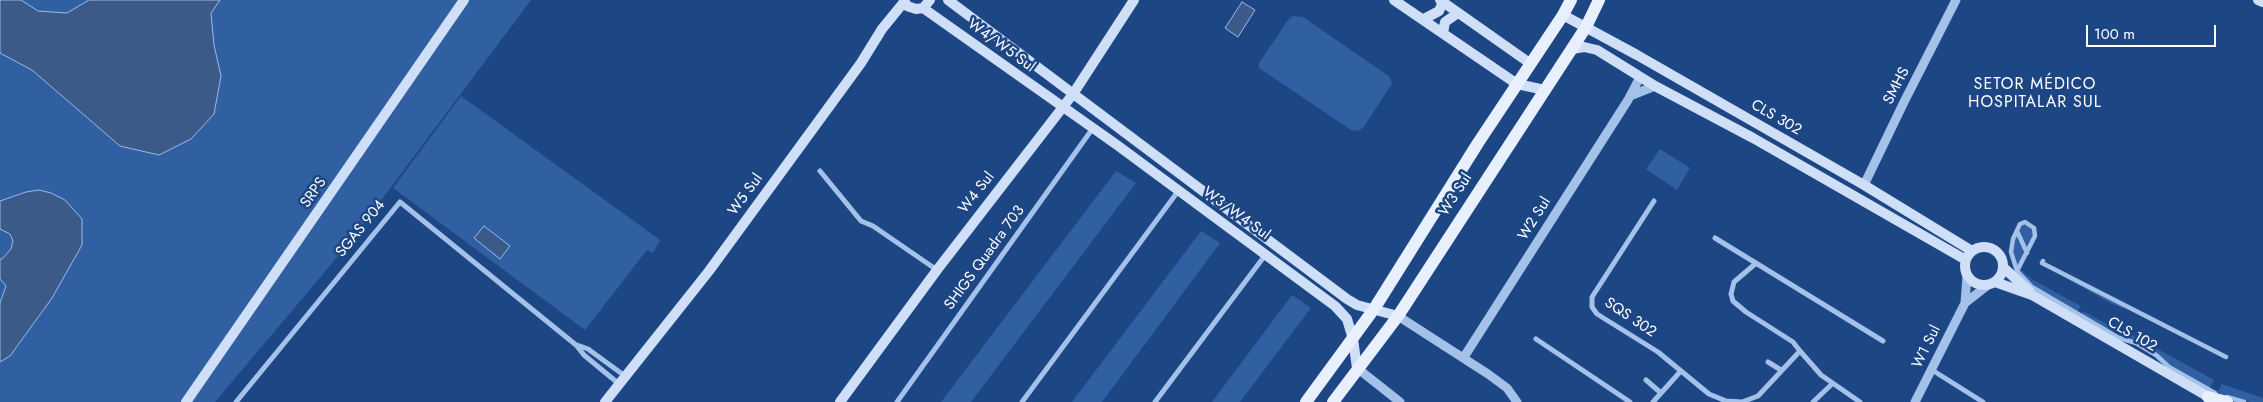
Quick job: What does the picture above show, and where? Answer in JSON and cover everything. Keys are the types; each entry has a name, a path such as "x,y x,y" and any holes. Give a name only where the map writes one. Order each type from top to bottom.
{"main road":[{"name":"SRPS","path":"186,402 464,0"},
{"name":"W4/W5 Sul","path":"948,0 1073,94"},
{"name":"W4 Sul","path":"840,402 937,270 1073,94 1134,0"},
{"path":"1394,0 1517,84 1545,90"},
{"name":"W3 Sul","path":"1306,402 1374,310 1517,84 1563,16 1571,0"},
{"name":"W3 Sul","path":"1333,402 1398,316 1471,201 1586,27 1599,0"},
{"path":"2258,0 2263,2"},
{"name":"W4/W5 Sul","path":"904,1 912,8 926,4 1062,108"},
{"name":"W5 Sul","path":"605,402 709,271 861,63 882,28 904,1"},
{"path":"1424,19 1439,11 1441,1 1530,64"},
{"path":"1443,33 1445,22 1458,13"},
{"name":"CLS 302","path":"1563,16 1636,55 1864,185 1972,251"},
{"name":"CLS 302","path":"1572,49 1584,47 1598,50 1655,86 1753,138 1966,260"},
{"path":"1636,55 1640,77"},
{"name":"W3/W4 Sul","path":"1073,94 1346,298 1358,305 1398,316"},
{"name":"W3/W4 Sul","path":"1062,108 1179,190 1342,312 1347,319 1353,338 1358,368"},
{"path":"1450,190 1463,190 1471,201"},
{"path":"1222,222 1229,211"},
{"path":"1981,247 1994,249 2000,254 2004,268 2002,274 1991,284 1972,282 1967,276 1966,260 1972,251 1981,247"},
{"name":"CLS 102","path":"2004,268 2032,295 2212,400"},
{"path":"1303,282 1311,272"},
{"name":"CLS 102","path":"1991,284 2032,295"},
{"path":"2212,400 2227,402"}],"street":[{"name":"SMHS","path":"1864,185 1956,0"},
{"name":"W2 Sul","path":"1464,357 1630,96 1640,77"},
{"path":"1630,96 1655,86"},
{"name":"SHIGS Quadra 703","path":"897,402 1093,128"},
{"path":"820,172 861,220 937,270"},
{"path":"1022,402 1179,190"},
{"name":"SQS 302","path":"1654,201 1592,297 1592,307 1597,314 1658,352 1709,394 1726,401 1742,402 1758,396 1800,351"},
{"name":"SGAS 904","path":"236,402 400,202 576,345 584,355 622,380"},
{"path":"2017,271 2036,236 2034,228 2025,222 2020,224 2010,252 2017,271 2032,287 2119,338 2136,343 2156,355 2169,367 2213,393 2244,402"},
{"path":"2017,231 2027,253"},
{"path":"1716,238 1755,264 1883,341"},
{"path":"1155,402 1266,254"},
{"path":"2043,261 2042,263 2226,357"},
{"path":"1755,264 1734,282 1731,294 1733,301 1746,312 1793,342 1832,384 1860,402"},
{"name":"W1 Sul","path":"1915,402 1965,304 1967,276"},
{"name":"W1 Sul","path":"1965,304 1991,284"},
{"path":"1398,316 1464,357 1507,388 1517,402"},
{"path":"1536,339 1630,402"},
{"name":"SGAS 904","path":"576,345 588,349 622,380"},
{"path":"1768,362 1781,370"},
{"path":"1358,368 1400,402"},
{"path":"1932,370 1983,402"},
{"path":"1653,402 1680,372"},
{"path":"1646,380 1662,394"},
{"path":"1813,402 1832,384"}],"shaded area":[{"path":"0,0 531,0 350,242 215,402 0,402"},
{"path":"0,0 21,0 38,11 67,13 89,0 220,0 211,13 214,45 221,76 214,114 191,139 159,155 120,146 32,70 0,53"},
{"path":"1242,2 1255,10 1238,37 1225,28"},
{"path":"1293,16 1303,17 1390,77 1392,84 1363,128 1358,131 1351,130 1259,68 1259,63 1288,20"},
{"path":"461,96 660,240 653,253 647,250 585,330 393,188"},
{"path":"1660,149 1690,168 1677,190 1646,169"},
{"path":"1116,171 1136,183 971,402 941,402"},
{"path":"39,190 51,193 65,200 82,219 82,245 52,298 10,356 0,362 0,303 6,286 0,279 0,259 11,249 13,241 10,234 0,229 0,201 26,192"},
{"path":"2024,223 2032,228 2034,235 2027,249 2019,231"},
{"path":"484,226 510,246 500,259 474,238"},
{"path":"1201,231 1220,243 1102,402 1072,402"},
{"path":"2017,234 2025,254 2017,267 2013,256 2013,244"},
{"path":"2020,269 2033,280 2081,306 2077,313 2032,285 2019,271"},
{"path":"2055,272 2125,307 2124,309 2110,303"},
{"path":"1292,295 1311,308 1240,402 1212,402"},
{"path":"2083,311 2114,328 2111,332 2080,315"},
{"path":"2123,330 2214,380 2209,389 2169,366 2158,354 2119,337"},
{"path":"2222,384 2263,398 2263,402 2250,402 2217,393"}],"district":[{"name":"SETOR MÉDICO HOSPITALAR SUL","path":"2035,94"}]}
